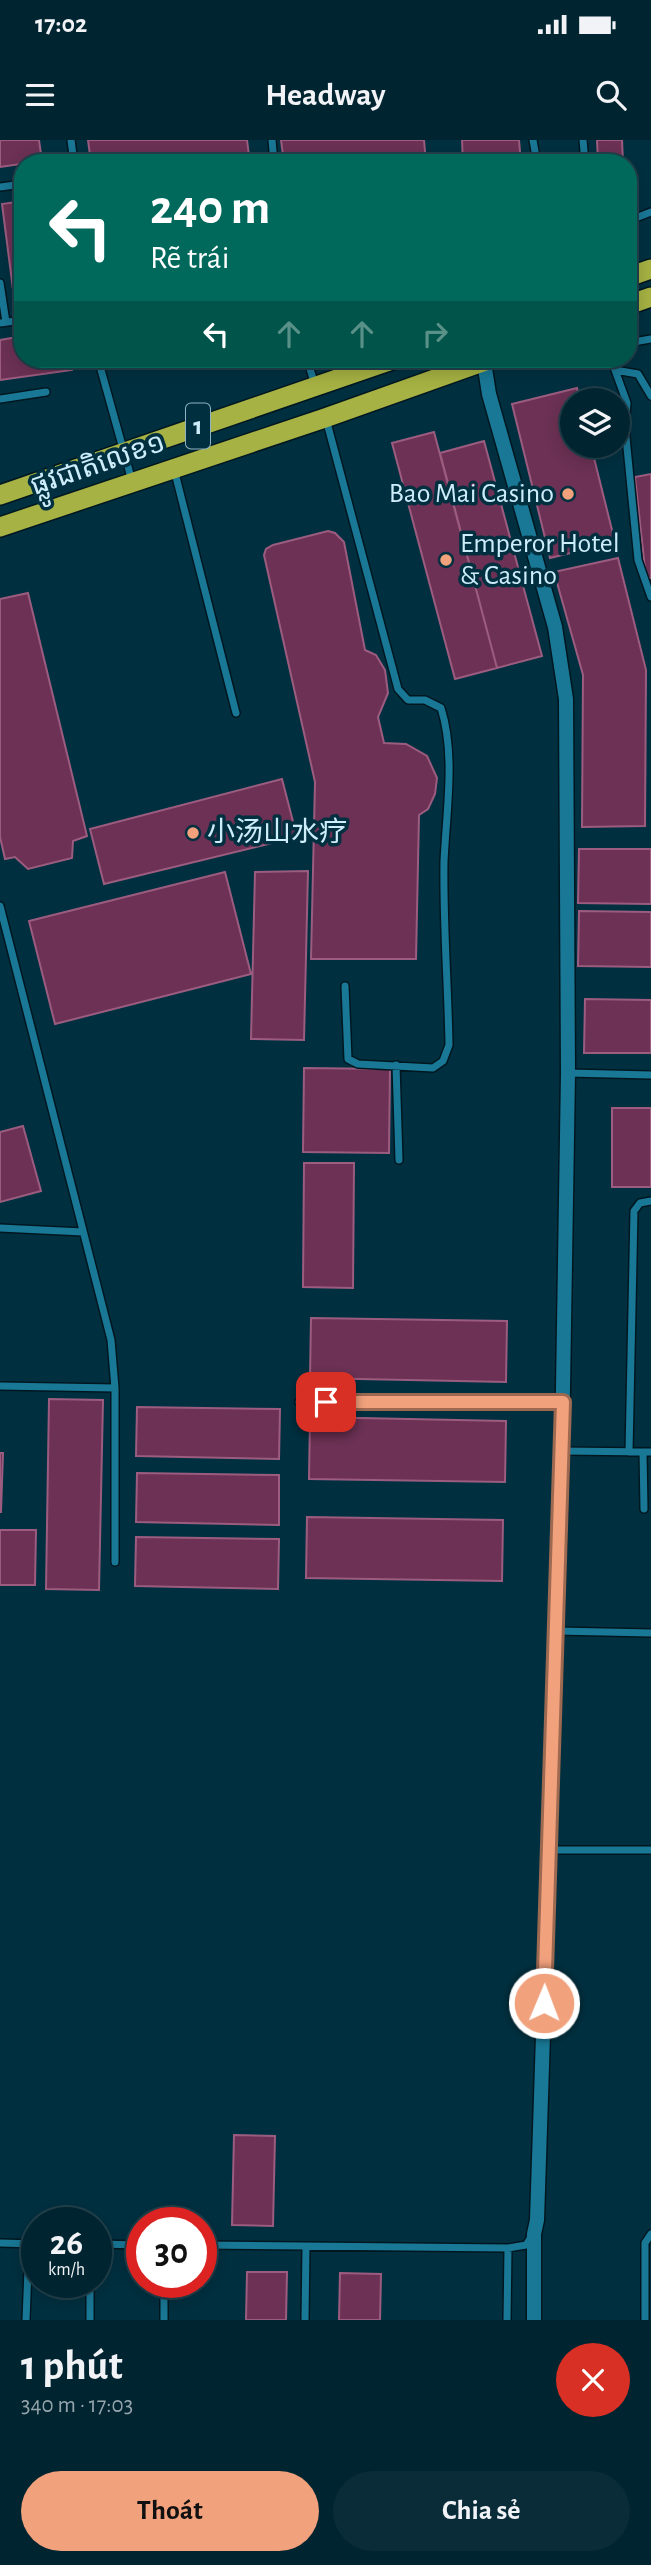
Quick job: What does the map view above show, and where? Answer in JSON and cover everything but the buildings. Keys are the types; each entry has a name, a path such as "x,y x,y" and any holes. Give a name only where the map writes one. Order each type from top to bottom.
{"highway":[{"name":"ផ្លូវជាតិលេខ១","path":"0,495 370,368"},
{"name":"ផ្លូវជាតិលេខ១","path":"0,527 326,418 466,368"}],"street":[{"path":"488,368 489,394 555,627 564,687 568,1073 563,1402 542,2106 537,2220 534,2234 534,2320"}],"lane":[{"path":"0,283 3,323"},
{"path":"101,368 132,482"},
{"path":"310,368 316,387"},
{"path":"651,396 638,374 615,370 627,403 625,427 638,560 651,597"},
{"path":"0,398 46,392"},
{"path":"326,418 398,689 408,700 425,700 441,708 446,724 448,786 444,864 449,1045 443,1061 433,1068 358,1064 348,1059 345,986"},
{"path":"173,469 236,713"},
{"path":"0,906 111,1340 115,1388 115,1562"},
{"path":"396,1065 399,1160"},
{"path":"568,1073 651,1075"},
{"path":"629,1452 634,1211 640,1203 651,1201"},
{"path":"0,1228 83,1232"},
{"path":"0,1385 115,1388"},
{"path":"299,1402 563,1402"},
{"path":"562,1451 647,1452 644,1509"},
{"path":"557,1631 651,1633"},
{"path":"548,1850 651,1850"},
{"path":"217,2245 508,2248 526,2245 534,2234"},
{"path":"647,2318 645,2243 651,2234"},
{"path":"0,2243 21,2244"},
{"path":"305,2320 306,2247"},
{"path":"507,2320 508,2248"},
{"path":"26,2320 28,2298"},
{"path":"90,2298 90,2320"},
{"path":"164,2298 164,2320"}],"place":[{"name":"Bao Mai Casino","path":"568,494"},
{"name":"Emperor Hotel & Casino","path":"446,560"},
{"name":"小汤山水疗","path":"193,833"}],"route":[{"path":"326,1402 563,1402 544,2003"}]}
